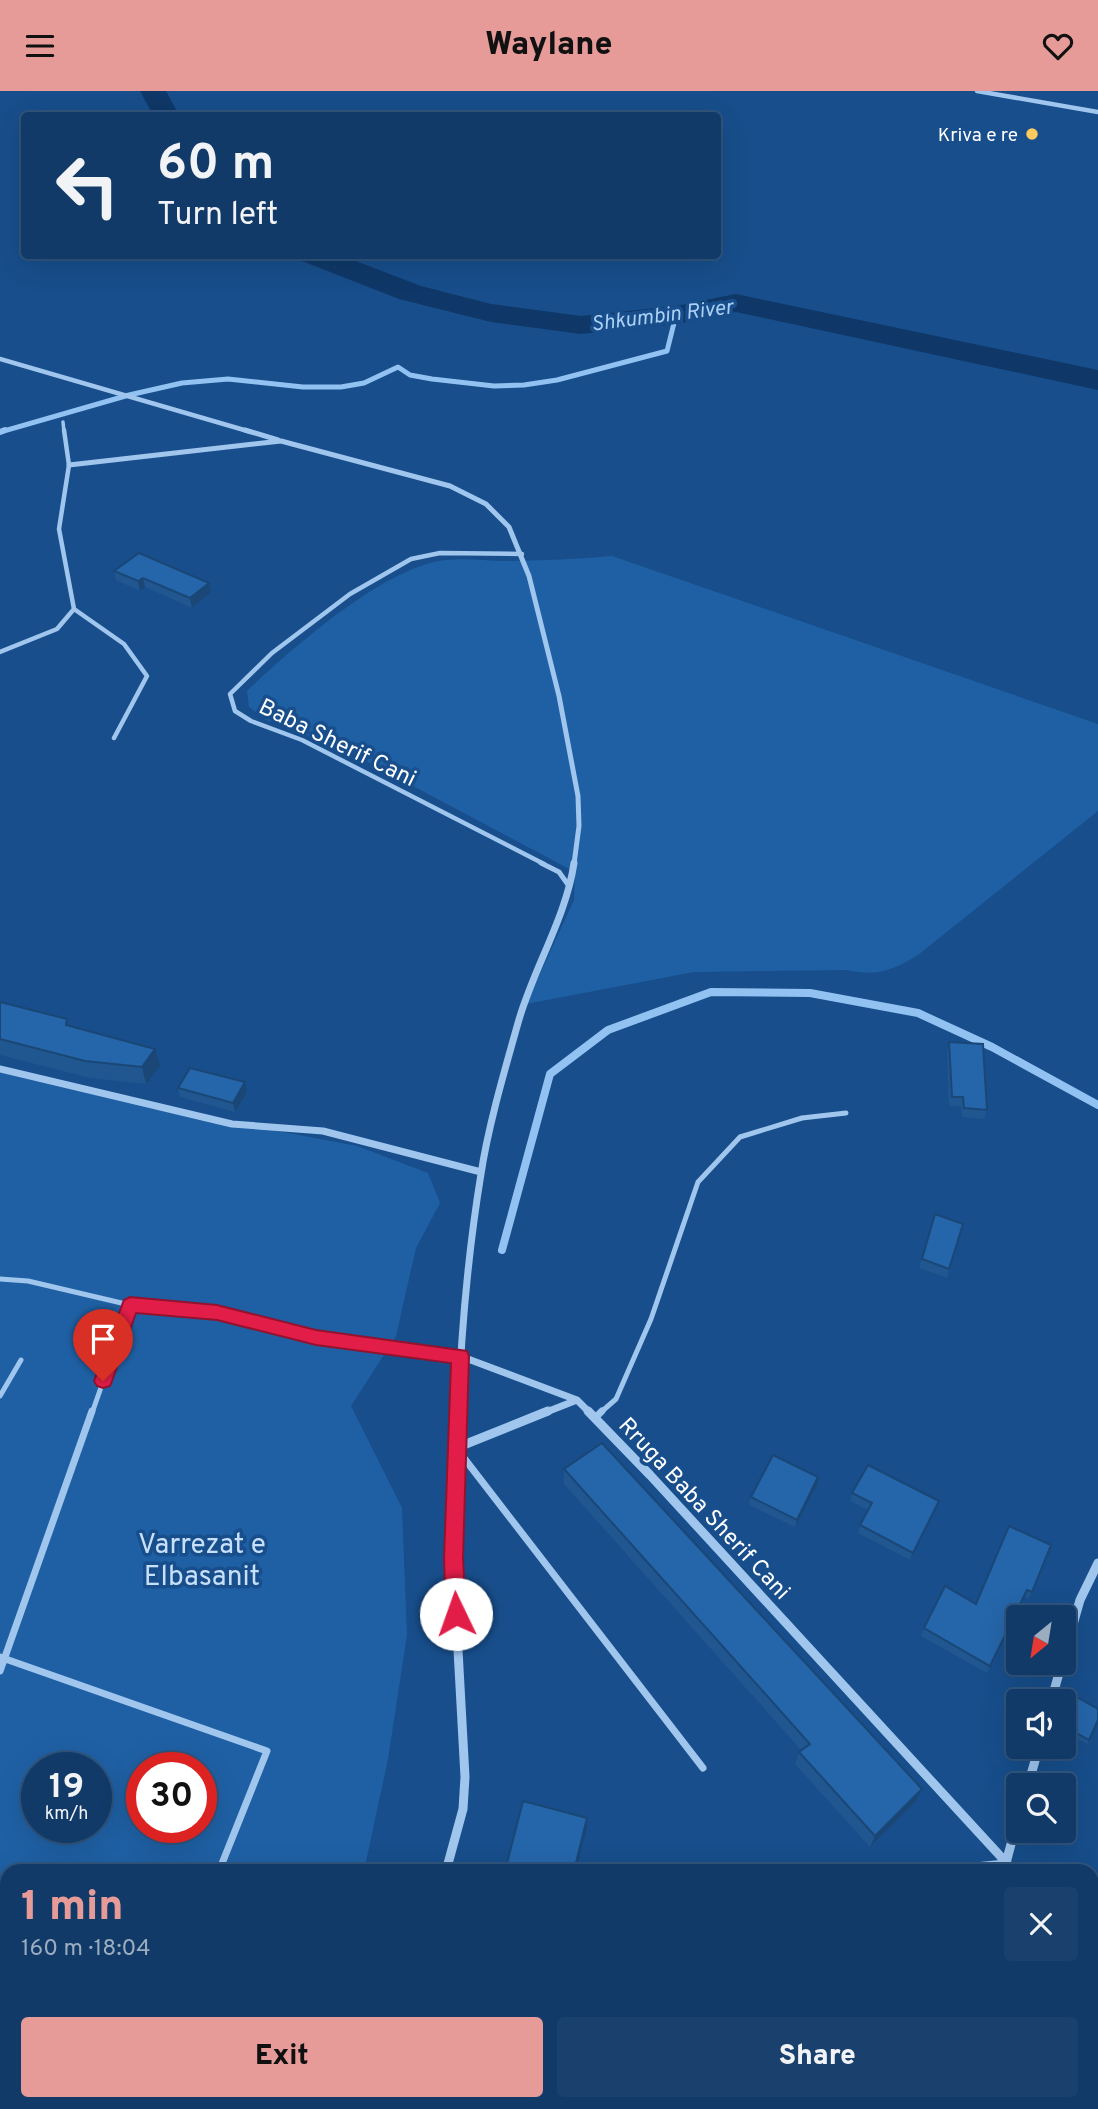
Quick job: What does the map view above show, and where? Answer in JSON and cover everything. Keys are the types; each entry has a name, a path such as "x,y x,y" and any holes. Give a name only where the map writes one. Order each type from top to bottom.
{"street":[{"path":"977,91 1098,112"},
{"path":"0,359 135,400 450,486 485,504 509,527 522,554 559,697 578,796 576,857 570,889 541,956 518,1022 481,1172 460,1356 453,1559 465,1777 463,1809 448,1864"},
{"path":"69,465 281,441"},
{"path":"0,1069 232,1124 323,1131 481,1172"},
{"name":"Rruga Baba Sherif Cani","path":"460,1356 577,1400 650,1475 1007,1864"},
{"path":"456,1448 577,1400"},
{"path":"1076,1614 1098,1563"},
{"path":"1010,1864 1014,1843"}],"lane":[{"path":"63,422 69,465 59,529 74,609 124,644 147,676 114,738"},
{"name":"Baba Sherif Cani","path":"522,554 440,553 411,559 351,594 272,653 230,694 235,711 251,721 302,740 559,872 570,889"},
{"path":"0,652 57,629 74,609"},
{"path":"595,1419 616,1399 651,1319 698,1182 740,1137 802,1118 846,1113"},
{"path":"0,1279 28,1281 130,1305 217,1313 316,1338 460,1356"},
{"path":"0,1671 2,1658 130,1305"},
{"path":"0,1396 21,1360"},
{"path":"456,1448 704,1768"},
{"path":"2,1658 267,1751 222,1864"}],"green space":[{"path":"612,556 1098,724 1098,811 918,955 884,971 694,972 526,1004 574,900 575,872 349,752 266,720 249,707 247,691 340,612 395,577 422,566 453,559 532,561"},
{"name":"Varrezat e Elbasanit","path":"0,1070 167,1110 357,1146 428,1173 440,1203 416,1248 396,1336 351,1406 402,1508 407,1635 388,1759 366,1864 0,1864"}],"building":[{"path":"139,553 209,583 190,598 143,578 138,581 114,571"},
{"path":"0,1002 67,1019 66,1025 155,1049 142,1067 85,1061 0,1039"},
{"path":"949,1042 983,1044 987,1110 964,1108 963,1097 952,1097"},
{"path":"190,1068 245,1082 233,1103 178,1088"},
{"path":"935,1214 963,1224 949,1269 922,1259"},
{"path":"602,1443 922,1789 875,1836 799,1752 810,1744 564,1469"},
{"path":"773,1455 818,1477 797,1520 751,1497"},
{"path":"868,1465 939,1501 913,1553 860,1525 872,1503 852,1493"},
{"path":"1009,1526 1051,1545 1032,1592 1027,1590 1020,1605 1006,1605 1006,1633 990,1666 924,1628 945,1586 976,1604"},
{"path":"1076,1697 1098,1709 1098,1720 1089,1740 1076,1733"},
{"path":"523,1801 587,1818 576,1864 507,1864"}],"waterway":[{"name":"Shkumbin River","path":"153,91 164,112"},
{"name":"Shkumbin River","path":"322,259 410,293 491,313 581,325 676,315 736,303 1098,380"},
{"path":"5,430 0,432 129,395 182,383 228,379 303,387 341,387 364,383 398,367 410,375 494,386 557,380 667,351 676,315"},
{"path":"502,1250 550,1074 608,1030 711,992 810,993 918,1013 992,1047 1098,1105"}],"place":[{"name":"Kriva e re","path":"1032,134"}],"route":[{"path":"103,1381 130,1305 217,1313 316,1338 460,1356 453,1559 456,1614"}]}
